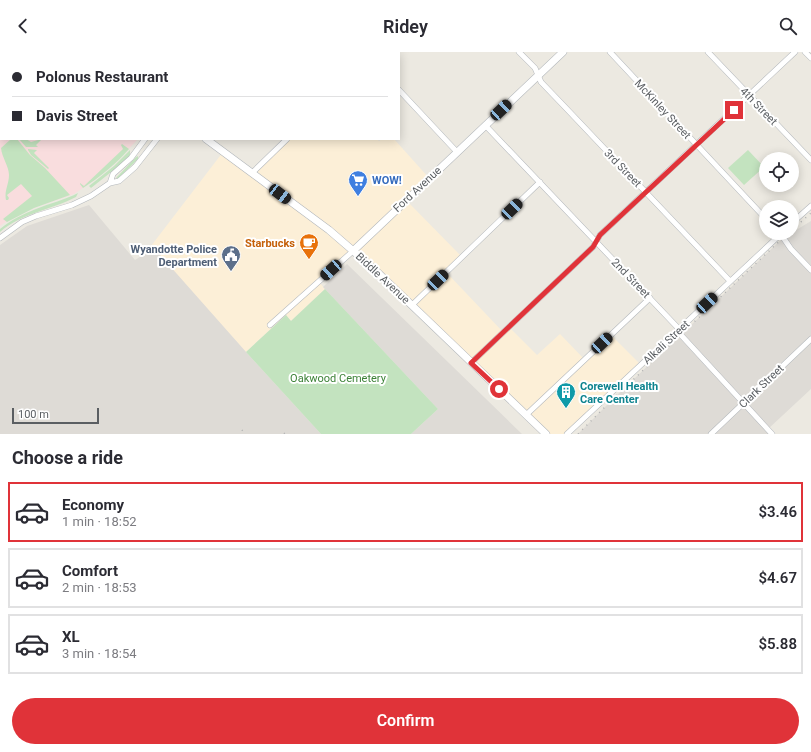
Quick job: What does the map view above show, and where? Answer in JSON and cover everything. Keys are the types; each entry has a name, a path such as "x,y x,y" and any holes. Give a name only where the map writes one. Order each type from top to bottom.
{"main road":[{"name":"Ford Avenue","path":"353,251 563,52"},
{"name":"Biddle Avenue","path":"207,140 329,230 383,277 546,434"}],"street":[{"name":"3rd Street","path":"519,52 535,68 542,82 564,106 730,281"},
{"name":"McKinley Street","path":"610,52 759,210"},
{"name":"4th Street","path":"708,52 811,160"},
{"path":"471,363 593,247 600,235 795,52"},
{"path":"805,52 811,58"},
{"path":"400,91 457,152"},
{"name":"2nd Street","path":"485,125 679,329 681,335 772,434"},
{"path":"110,183 113,174 131,158 144,140"},
{"path":"0,238 22,222 82,200 110,183 119,181 135,167 157,140"},
{"path":"252,173 286,140"},
{"path":"412,305 540,182"},
{"path":"799,217 811,206"},
{"name":"Alkali Street","path":"567,434 774,240"},
{"path":"786,240 811,270"},
{"name":"Ford Avenue","path":"270,325 353,251"},
{"path":"526,415 650,298"},
{"name":"Clark Street","path":"710,434 811,339"}],"shaded area":[{"path":"0,140 137,140 116,162 92,182 74,194 18,213 0,226"},
{"path":"286,140 395,140 429,178 406,200 462,257 446,272 503,332 509,327 537,355 560,334 585,360 611,335 641,365 567,434 546,434 353,251 319,282 325,289 291,321 286,315 246,352 151,246 223,152 252,173"},
{"path":"89,205 135,260 154,248 321,434 0,434 0,245 27,226"},
{"path":"811,221 811,389 768,429 772,434 578,434 616,396 781,240 799,240 799,228"},
{"path":"347,264 522,434 411,434 438,409 323,287"}],"green space":[{"path":"10,140 18,140 30,155 45,168 70,195 34,208 7,222 3,219 32,196 21,184 7,195 9,198 6,200 9,172 1,148"},
{"path":"20,140 28,140 31,142 41,140 36,145 38,147 26,147"},
{"path":"122,144 129,149 108,170 83,188 80,183 84,186 123,149"},
{"path":"28,149 37,150 34,153 49,168 48,169 31,155"},
{"path":"130,150 130,155 120,165 91,188 89,186 114,166"},
{"path":"748,150 759,162 759,172 744,185 728,168"},
{"path":"138,156 138,159 118,179 116,178 136,157"},
{"path":"78,193 76,197 18,220 0,232 0,229 22,215"},
{"name":"Oakwood Cemetery","path":"325,289 438,409 411,434 321,434 246,352 286,315 291,321"}],"railway":[{"path":"799,224 811,213"},
{"path":"578,434 781,240"},
{"path":"242,430 245,434"}],"place":[{"name":"WOW!","path":"358,197"},
{"name":"Starbucks","path":"309,260"},
{"name":"Wyandotte Police Department","path":"231,272"},
{"name":"Corewell Health Care Center","path":"566,409"}],"route":[{"path":"499,389 471,363 593,247 600,235 734,110"}]}
